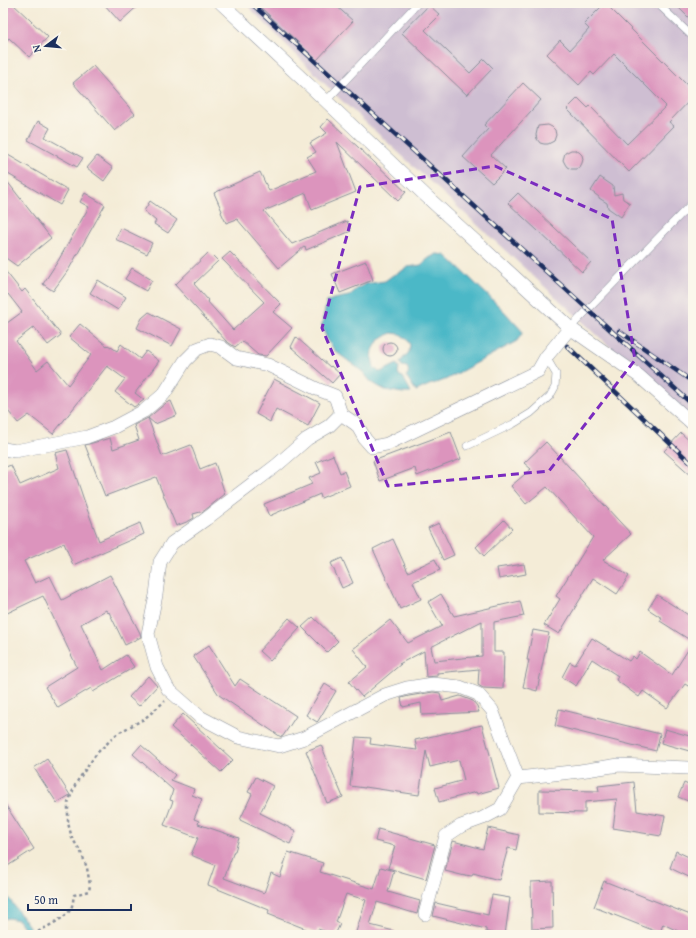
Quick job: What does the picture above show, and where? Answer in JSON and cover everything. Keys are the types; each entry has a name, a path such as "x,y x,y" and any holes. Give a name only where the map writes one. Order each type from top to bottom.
{"street":[{"path":"221,3 570,328 639,376 693,424"},
{"path":"3,449 15,451 87,437 114,427 144,411 164,394 185,361 197,349 210,344 222,347 236,358 268,365 317,389 335,396 341,414 357,425 365,439 372,447 387,444 538,371 546,357 570,328"},
{"path":"341,414 329,426 307,439 277,465 172,544 160,562 156,595 148,634 157,667 168,688 200,717 238,737 279,746 304,738 386,695 407,688 433,684 460,687 478,694 492,710 518,778"},
{"path":"518,778 619,765 693,769"},
{"path":"425,914 446,836 461,826 483,818 500,809 518,778"}],"lane":[{"path":"326,101 418,3"},
{"path":"657,3 693,36"},
{"path":"570,328 693,202"},
{"path":"467,446 513,424 531,413 550,396 555,387 556,374 546,357"}],"path":[{"path":"34,935 70,912 74,895 88,891 90,885 87,868 81,852 72,838 68,823 68,803 76,783 97,753 118,733 144,719 174,694"}],"highlighted area":[{"path":"495,166 612,219 635,360 549,471 388,486 322,328 360,187"}],"shaded area":[{"path":"245,3 693,3 693,423 339,98"}],"water":[{"path":"437,254 445,255 451,260 502,309 523,332 517,341 445,380 416,391 406,376 408,374 407,367 402,366 400,362 409,352 410,345 407,339 400,334 391,333 378,341 373,350 372,358 374,367 379,372 397,364 399,368 398,373 403,377 411,393 385,390 371,382 363,372 335,351 327,339 322,326 327,302 333,299 349,296 358,288 366,284 385,281 408,267 421,265 429,258"},
{"path":"3,890 36,935 29,935 19,920 8,918 3,919"}],"building":[{"path":"3,3 12,3 48,37 29,57 9,38 3,45"},
{"path":"103,3 141,3 120,22"},
{"path":"256,3 333,3 353,21 317,60"},
{"path":"605,3 693,91 693,97 669,122 674,126 629,172 567,109 578,98 588,108 590,106 627,144 666,106 614,54 594,75 591,72 579,85 547,54 560,40 570,50 589,29 584,24"},
{"path":"674,3 693,3 693,22"},
{"path":"429,5 440,15 425,30 470,73 484,59 493,68 467,95 402,33"},
{"path":"93,66 135,114 115,131 73,83"},
{"path":"523,83 541,100 491,155 506,169 492,183 463,157 488,129 484,125"},
{"path":"328,119 406,192 398,201 337,142 356,192 312,210 306,193 264,211 292,244 347,221 351,231 306,250 305,246 279,268 237,219 226,223 214,193 260,172 269,191 316,171 307,157 316,152 310,143 327,133 321,127"},
{"path":"38,121 50,128 45,137 83,158 77,167 28,140"},
{"path":"548,125 555,130 556,135 554,141 548,144 540,143 536,135 538,126"},
{"path":"575,150 582,155 582,163 580,167 576,169 567,167 563,160 565,153"},
{"path":"8,155 68,190 60,205 3,171 3,159"},
{"path":"97,156 113,168 104,181 87,168"},
{"path":"3,176 51,238 17,266 3,256"},
{"path":"600,177 613,186 614,195 622,193 623,199 630,203 621,217 608,208 607,203 591,191"},
{"path":"85,193 105,205 69,269 53,291 43,284 89,207 80,202"},
{"path":"518,193 591,262 582,272 508,203"},
{"path":"150,201 177,220 168,233 154,224 156,221 144,211"},
{"path":"121,228 152,243 147,254 115,239"},
{"path":"209,252 218,261 194,284 233,330 264,302 222,259 230,252 281,304 273,312 292,328 266,356 258,355 242,341 235,347 226,341 175,285"},
{"path":"366,261 373,280 340,293 332,274"},
{"path":"3,268 22,292 25,289 61,335 48,345 34,327 16,341 37,370 48,361 68,385 91,355 69,337 80,324 107,346 108,345 117,351 121,344 140,359 146,351 159,361 135,393 144,400 134,407 115,392 125,379 107,366 53,434 29,415 18,423 3,405 3,326 22,312 8,294 3,298"},
{"path":"132,268 152,280 146,291 125,279"},
{"path":"98,280 126,297 118,310 90,293"},
{"path":"149,312 181,329 172,346 137,328 142,318"},
{"path":"296,337 340,374 332,383 291,347"},
{"path":"387,342 393,342 397,346 397,352 393,356 387,356 383,352 383,346"},
{"path":"274,379 320,403 308,426 276,409 270,422 256,414"},
{"path":"171,401 177,415 155,424 148,418 166,403"},
{"path":"148,418 162,456 191,445 200,469 215,463 225,494 204,511 193,514 194,518 176,526 156,477 105,496 85,445 110,438 113,449 139,440 134,425"},
{"path":"451,432 461,459 417,476 415,468 380,481 373,461"},
{"path":"681,433 693,444 693,477 664,451"},
{"path":"546,442 631,534 603,560 629,576 617,594 593,578 559,634 544,625 560,599 556,596 593,537 547,487 526,504 511,486 531,469 524,463"},
{"path":"67,450 99,541 140,523 144,534 73,565 64,543 24,561 35,583 50,576 62,600 110,575 141,637 125,645 109,612 108,613 106,610 81,624 103,670 126,655 134,667 93,692 91,688 58,708 45,687 77,667 43,596 3,615 3,468 11,465 20,485 59,468 55,453"},
{"path":"333,455 340,473 344,471 350,486 321,498 320,494 269,516 264,504 312,484 309,478 321,473 316,462"},
{"path":"504,520 512,529 484,556 476,547"},
{"path":"439,523 454,555 443,560 428,528"},
{"path":"393,539 408,572 435,559 440,570 413,582 421,599 400,609 373,549"},
{"path":"342,558 353,583 342,588 331,563"},
{"path":"524,564 526,574 499,579 497,568"},
{"path":"441,594 454,616 520,601 524,616 494,622 494,652 504,652 503,689 483,688 478,685 479,669 437,673 437,676 426,677 424,651 399,664 401,664 362,697 349,682 367,667 353,649 390,620 408,643 442,626 428,602","holes":["482,621 482,656 434,661 431,647"]},
{"path":"657,595 693,618 693,642 660,621 662,618 648,609"},
{"path":"313,617 338,641 327,652 302,627"},
{"path":"289,618 300,628 270,661 259,651"},
{"path":"533,630 549,633 537,691 523,687 529,660 527,660"},
{"path":"592,638 629,661 633,656 636,659 640,652 672,675 693,642 693,689 685,684 667,708 643,691 639,697 616,680 618,676 592,659 576,686 562,677 570,662 575,665"},
{"path":"209,645 235,686 240,679 296,716 283,736 281,737 219,695 193,656"},
{"path":"148,676 157,686 139,706 129,697"},
{"path":"325,684 336,691 317,722 306,715"},
{"path":"433,692 440,693 442,701 460,696 473,701 479,712 422,715 421,703 403,707 401,698"},
{"path":"559,709 660,734 656,751 555,726"},
{"path":"183,714 233,760 221,772 171,727"},
{"path":"482,725 499,788 477,794 476,792 439,802 435,788 464,780 459,760 430,767 426,751 419,795 350,786 356,737 371,738 370,744 417,750 415,740"},
{"path":"665,729 693,737 693,752 661,743"},
{"path":"141,745 175,775 171,780 194,789 192,795 202,799 194,819 199,821 198,824 239,838 224,878 264,893 271,873 280,877 288,852 323,863 320,872 374,889 381,867 394,871 388,892 420,901 417,914 377,902 370,925 394,931 393,935 355,935 366,900 346,894 336,922 340,924 335,935 318,929 316,933 268,914 269,910 208,885 215,865 191,855 198,838 164,825 173,801 170,800 173,790 133,754"},
{"path":"321,745 343,797 327,803 306,751"},
{"path":"47,759 70,795 57,803 34,768"},
{"path":"256,777 273,786 260,813 296,831 290,844 240,820 252,794 248,792"},
{"path":"634,782 637,811 665,816 661,836 613,828 617,799 585,802 585,813 539,812 539,790 599,791 598,786"},
{"path":"684,783 693,787 693,803 678,797"},
{"path":"3,801 34,849 3,869"},
{"path":"488,828 519,835 516,850 508,848 499,880 473,873 472,876 465,876 445,871 453,841 483,849"},
{"path":"378,829 435,845 426,879 388,868 395,846 375,841"},
{"path":"676,851 693,859 693,879 670,868"},
{"path":"552,881 553,928 532,929 531,882"},
{"path":"604,881 693,916 693,935 686,935 663,924 660,933 594,907"},
{"path":"492,895 510,898 505,935 486,932 486,929 433,916 436,903 488,915"}],"railway":[{"path":"251,3 693,405"},
{"path":"619,331 693,382"},
{"path":"567,346 693,465"}]}
